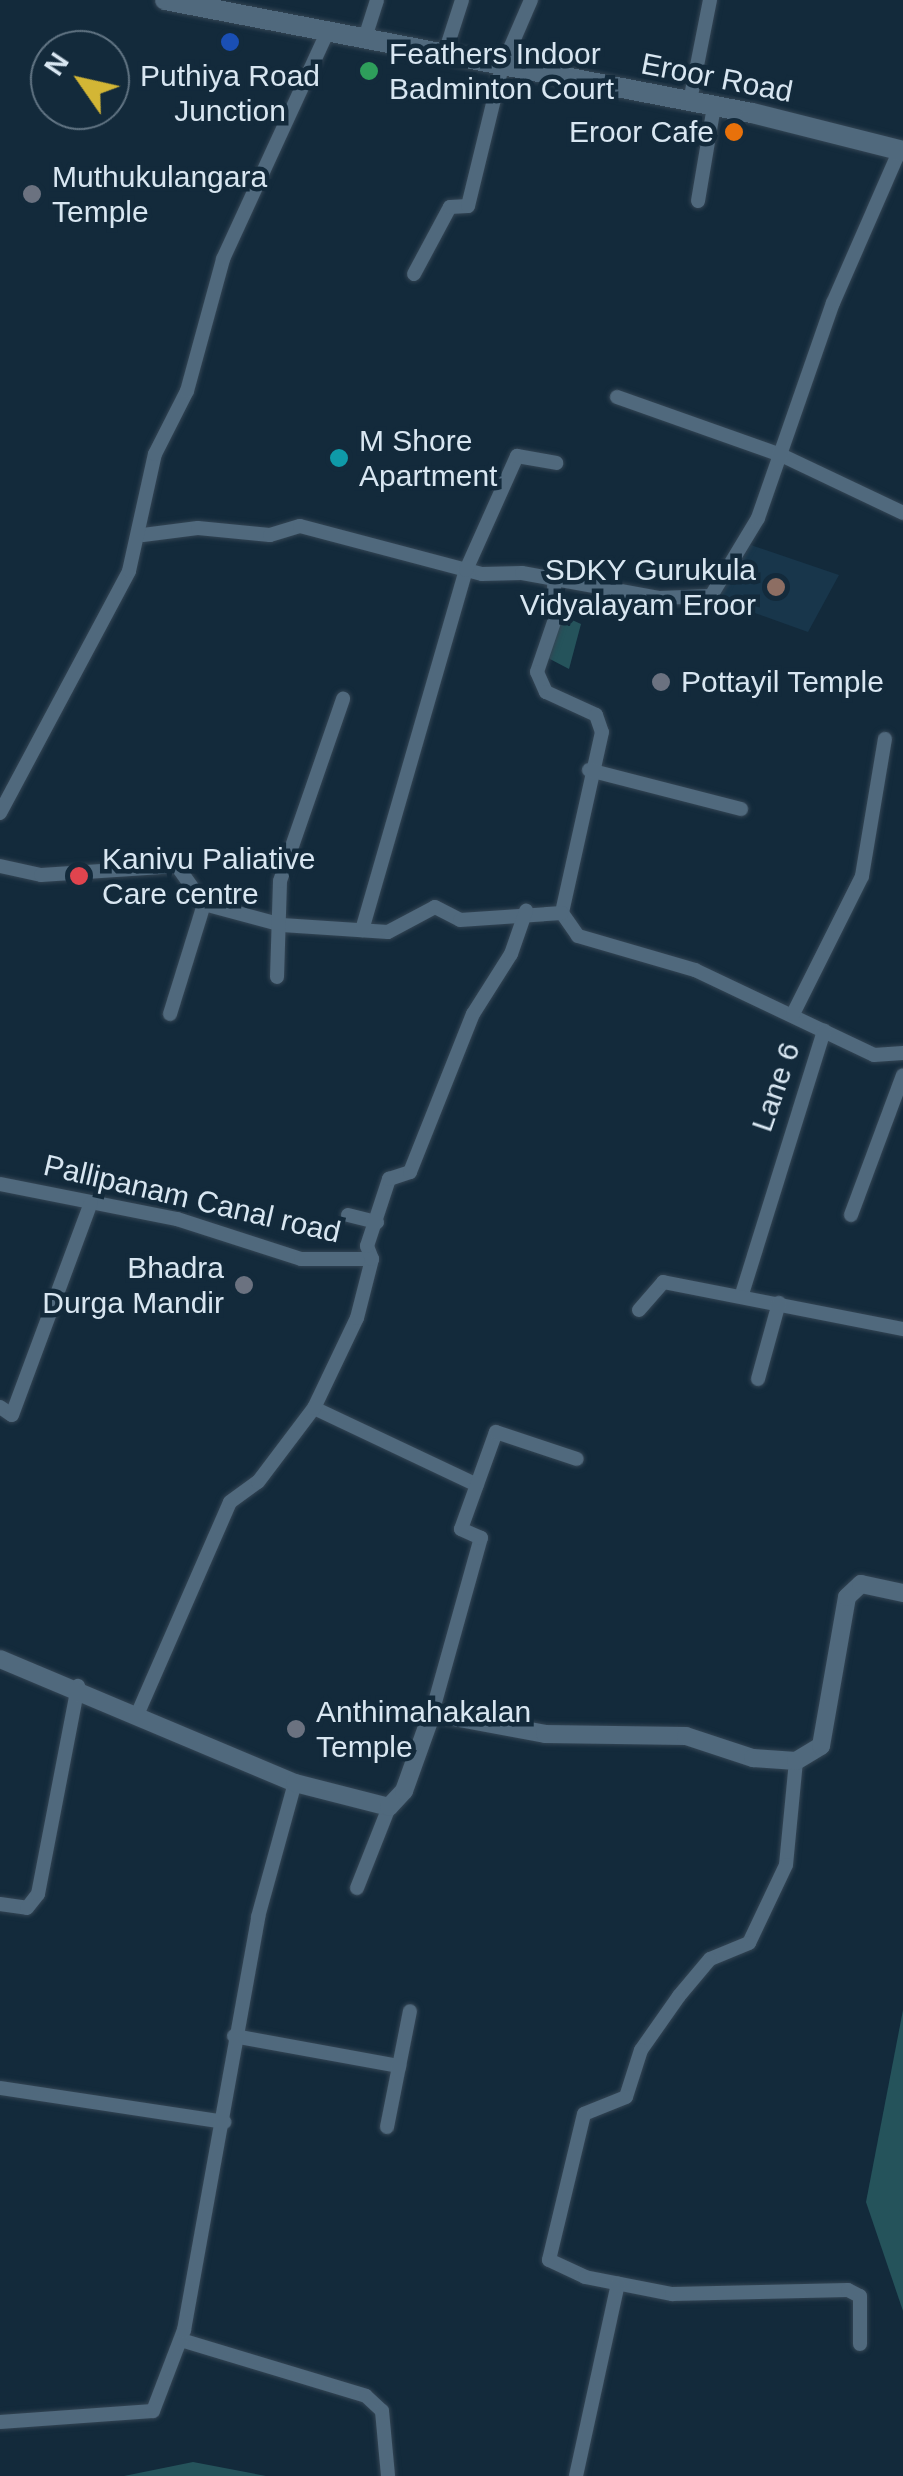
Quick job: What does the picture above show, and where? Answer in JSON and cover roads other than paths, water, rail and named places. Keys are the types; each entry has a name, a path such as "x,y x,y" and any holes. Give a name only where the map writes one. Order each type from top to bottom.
{"main road":[{"name":"Eroor Road","path":"166,0 237,7 327,33 714,106 902,151"}],"street":[{"path":"364,41 377,0"},
{"path":"444,56 462,0"},
{"path":"414,274 450,206 468,206 502,67 531,0"},
{"path":"690,102 710,0"},
{"path":"0,813 57,718 143,536 155,454 187,391 218,274 327,33"},
{"path":"698,201 714,106"},
{"path":"143,536 198,528 270,535 300,526 466,570 659,598 711,596 758,518 833,303 902,151"},
{"path":"617,397 781,455 903,513"},
{"path":"362,930 466,570 516,456 556,463"},
{"path":"554,580 556,620 537,672 546,692 596,715 602,732 589,770 562,913 578,936 696,970 874,1055 903,1054"},
{"path":"277,978 282,926 280,881 344,699"},
{"path":"793,1014 862,876 866,819 885,740"},
{"path":"589,770 741,810"},
{"path":"0,866 41,875 178,866 204,904 282,926 388,932 435,907 460,920 526,911 562,913"},
{"path":"170,1014 204,904"},
{"path":"137,1714 230,1502 258,1482 314,1408 357,1318 372,1259 367,1246 389,1179 410,1172 473,1014 511,954 526,911"},
{"name":"Lane 6","path":"742,1294 779,1162 824,1030"},
{"path":"852,1215 903,1075"},
{"name":"Pallipanam Canal road","path":"0,1184 177,1220 301,1259 372,1259"},
{"path":"0,1408 12,1415 91,1203"},
{"path":"348,1215 378,1222"},
{"path":"638,1310 663,1282 704,1286 903,1329"},
{"path":"758,1379 780,1302"},
{"path":"314,1408 477,1485"},
{"path":"357,1888 389,1807 404,1790 432,1713 480,1538 461,1530 496,1432 577,1459"},
{"path":"432,1713 545,1734 686,1736 754,1758 796,1761 821,1746 847,1597 861,1584 903,1594"},
{"path":"0,1659 78,1686 294,1783 389,1807"},
{"path":"0,1904 27,1908 38,1894 78,1686"},
{"path":"796,1761 786,1865 749,1942 710,1959 679,1996 641,2050 626,2097 584,2114 548,2260 618,2284 672,2294 848,2290 860,2296 860,2344"},
{"path":"0,2422 152,2411 180,2340 224,2122 234,2036 294,1783"},
{"path":"387,2128 410,2011"},
{"path":"234,2036 399,2066"},
{"path":"0,2088 224,2122"},
{"path":"576,2476 618,2284"},
{"path":"180,2340 366,2396 382,2411 388,2476"}],"place":[{"name":"Puthiya Road Junction","path":"230,42"},
{"name":"Feathers Indoor Badminton Court","path":"369,71"},
{"name":"Eroor Cafe","path":"734,132"},
{"name":"Muthukulangara Temple","path":"32,194"},
{"name":"M Shore Apartment","path":"339,458"},
{"name":"SDKY Gurukula Vidyalayam Eroor","path":"776,587"},
{"name":"Pottayil Temple","path":"661,682"},
{"name":"Kanivu Paliative Care centre","path":"79,876"},
{"name":"Bhadra Durga Mandir","path":"244,1285"},
{"name":"Anthimahakalan Temple","path":"296,1729"}]}
